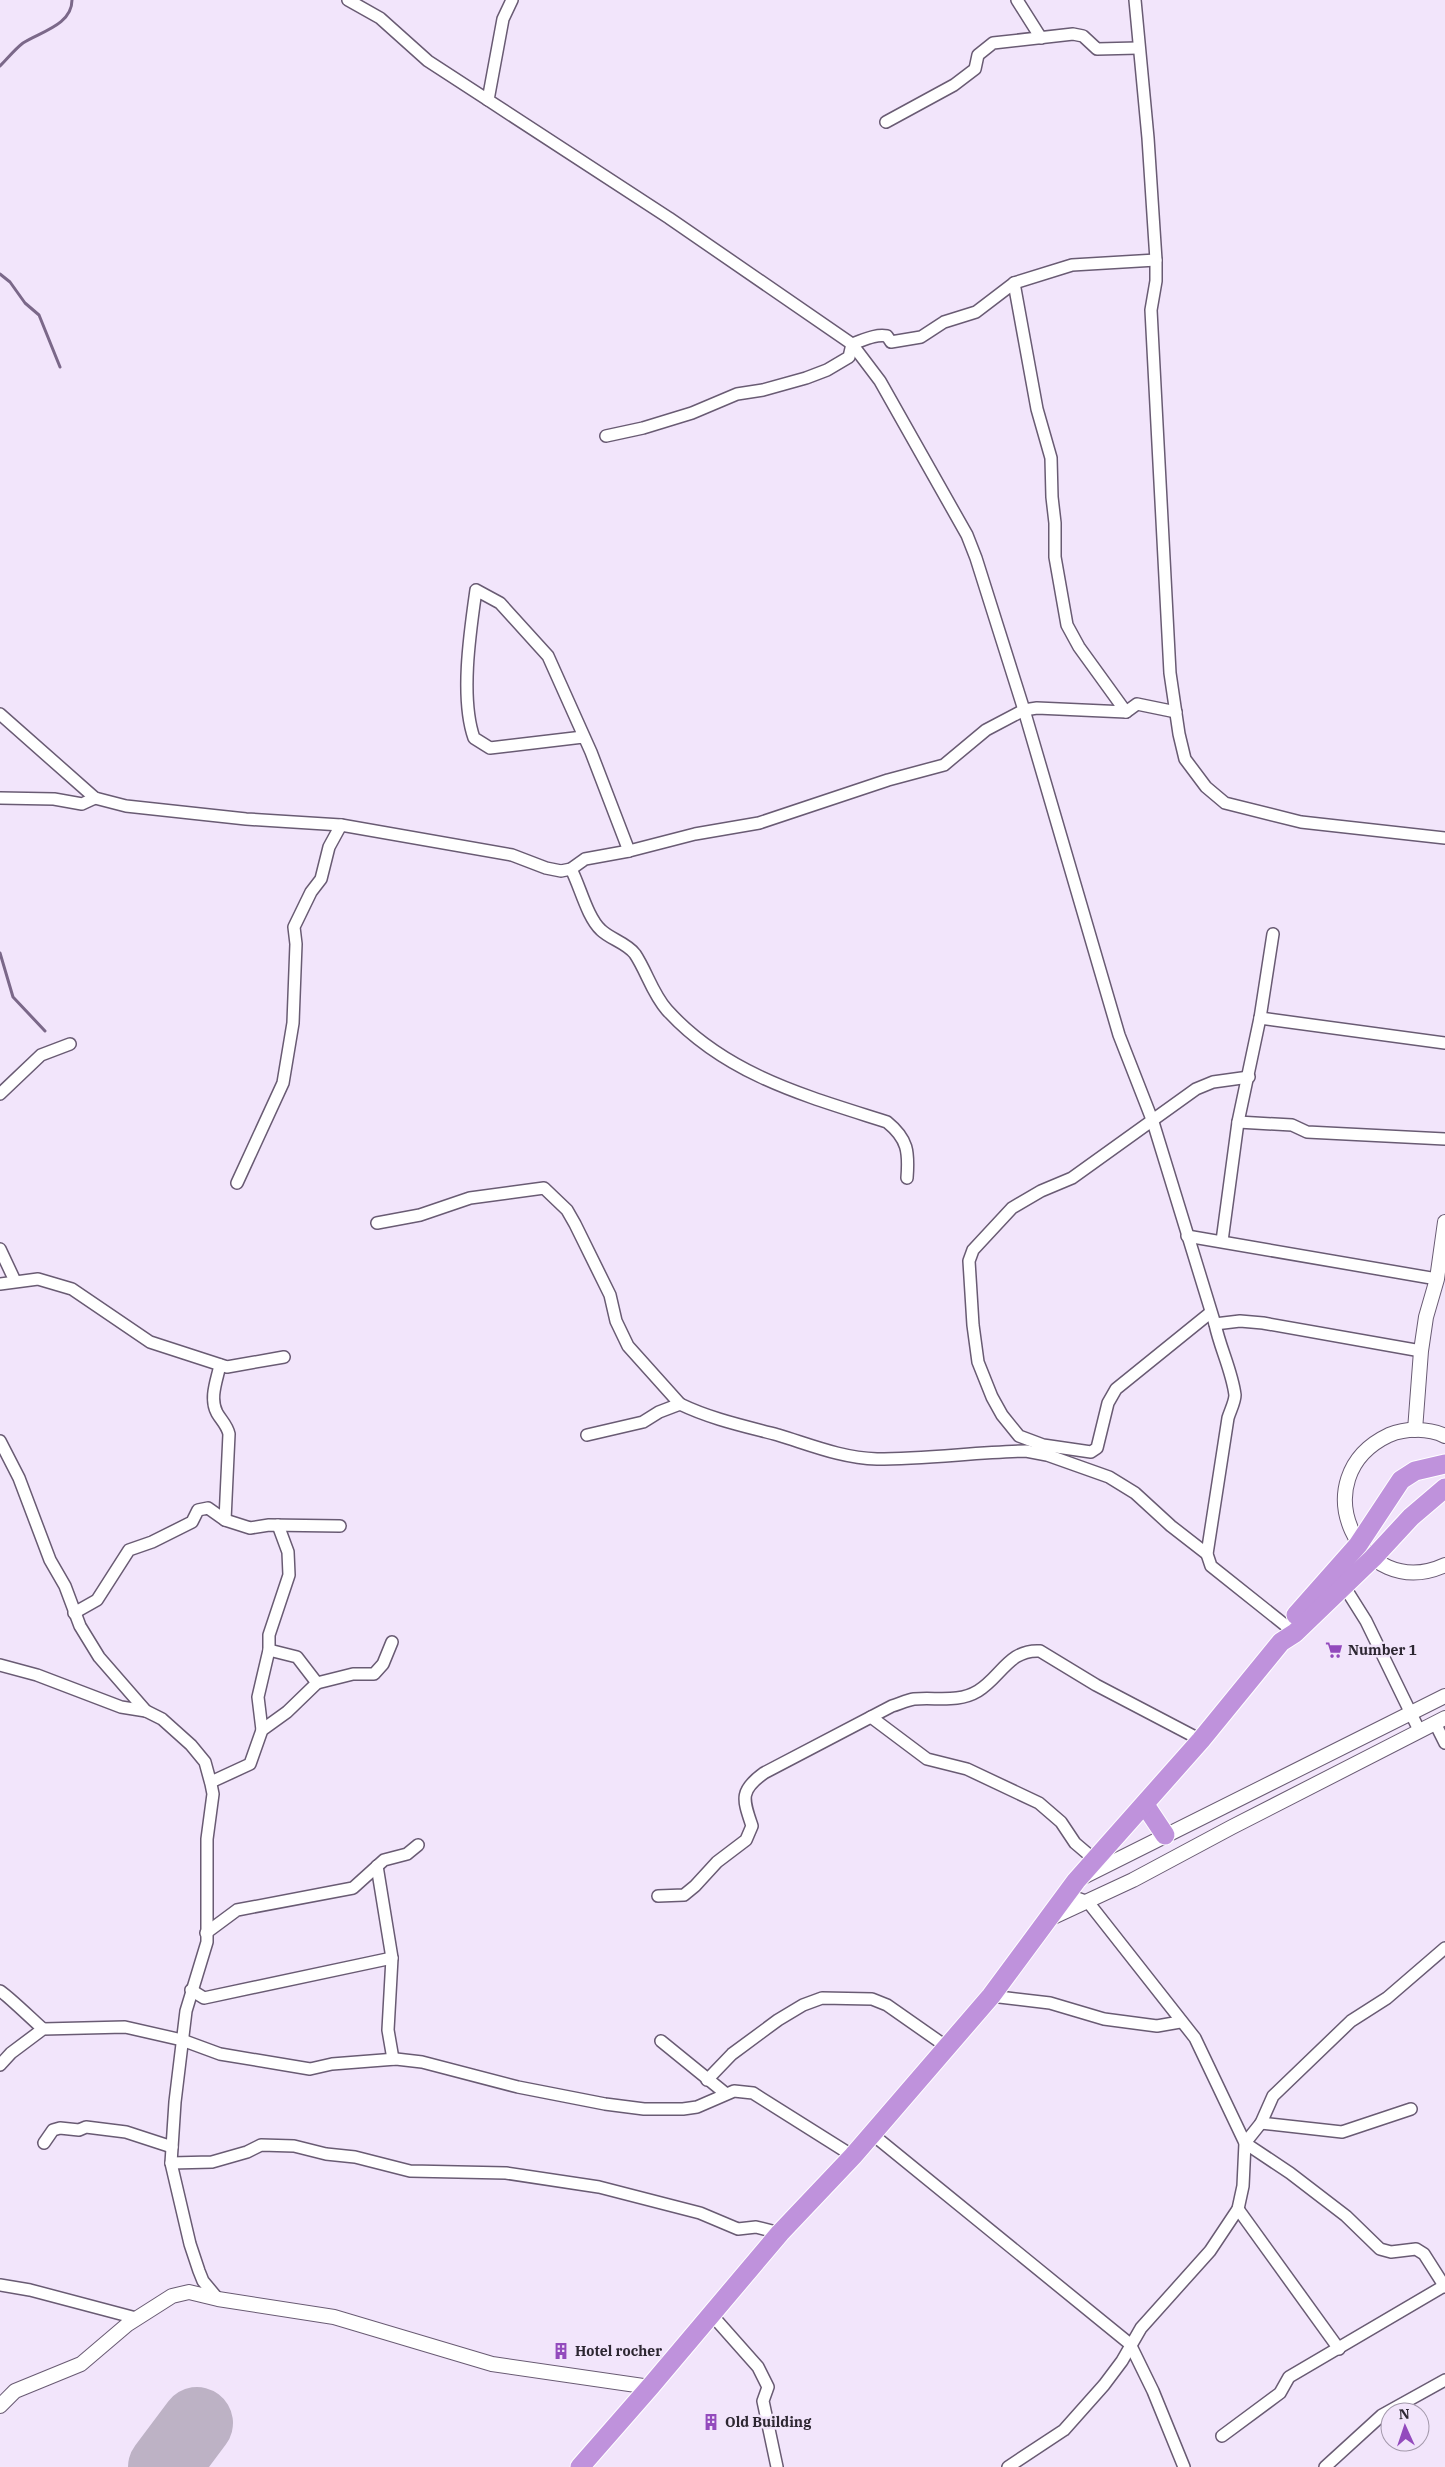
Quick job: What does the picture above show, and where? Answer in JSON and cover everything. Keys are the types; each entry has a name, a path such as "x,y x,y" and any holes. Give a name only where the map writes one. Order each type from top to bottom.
{"highway":[{"path":"580,2467 780,2232 853,2156 991,1996 1071,1887 1145,1805 1200,1740 1358,1545 1392,1492 1406,1476 1445,1464"},
{"path":"1287,1633 1344,1586 1411,1517 1441,1490 1423,1470"},
{"path":"1392,1492 1395,1500 1411,1517"},
{"path":"1145,1805 1165,1835"}],"street":[{"path":"348,0 380,18 428,61 670,218 852,344 880,381 967,535 976,558 1024,710 1118,1036 1153,1122 1235,1397 1228,1418 1207,1554 1211,1566 1287,1633"},
{"path":"488,100 503,19 512,0"},
{"path":"1017,0 1041,38"},
{"path":"1135,0 1138,48 1148,138 1156,260 1152,327 1170,673 1186,759 1206,786 1226,803 1301,822 1445,838"},
{"path":"886,122 954,85 975,69 978,55 993,43 1073,34 1083,36 1097,49 1138,48"},
{"path":"852,344 879,335 887,336 891,342 921,337 944,322 976,312 1014,283 1072,264 1156,260"},
{"path":"1014,283 1037,409 1051,458 1055,558 1067,625 1079,647 1126,712"},
{"path":"606,436 643,428 692,413 737,394 763,390 827,370 849,357 852,344"},
{"path":"583,737 490,748 474,738 468,723 466,701 476,590 500,603 548,656 583,737 629,852"},
{"path":"0,714 94,798 126,806 246,819 341,825 512,855 552,870 571,869 585,860 629,852 695,834 759,823 888,780 944,765 986,730 1024,710 1036,708 1126,712 1137,704 1176,712"},
{"path":"0,798 54,799 82,804 94,798"},
{"path":"237,1183 283,1083 293,1024 296,944 294,927 311,892 321,879 328,847 341,825"},
{"path":"571,869 594,921 607,935 633,951 666,1009 704,1045 744,1069 795,1093 887,1122 899,1132 909,1152 907,1178"},
{"path":"1222,1241 1238,1122 1260,1018 1273,934"},
{"path":"1260,1018 1307,1026 1445,1043"},
{"path":"0,1094 42,1055 70,1044"},
{"path":"1210,1313 1116,1389 1108,1403 1097,1448 1091,1452 1043,1446 1019,1436 992,1397 978,1362 973,1325 969,1261 973,1250 1012,1208 1041,1190 1072,1178 1112,1147 1153,1122 1196,1089 1213,1082 1249,1077"},
{"path":"1238,1122 1292,1126 1307,1132 1445,1139"},
{"path":"377,1223 420,1215 470,1198 544,1188 567,1210 575,1224 610,1295 616,1321 628,1346 680,1404 707,1417 794,1440 824,1451 852,1457 907,1458 1026,1451 1047,1455 1109,1477 1135,1493 1171,1526 1207,1554"},
{"path":"1415,1430 1421,1351 1426,1317 1441,1276 1444,1231"},
{"path":"1187,1236 1441,1276"},
{"path":"0,1249 15,1281"},
{"path":"0,1284 15,1281 44,1280 72,1289 150,1342 220,1365 231,1367 284,1357"},
{"path":"1214,1324 1240,1321 1263,1323 1421,1351"},
{"path":"220,1365 213,1401 216,1411 228,1427 229,1434 224,1520"},
{"path":"587,1435 643,1422 659,1412 680,1404"},
{"path":"1445,1436 1428,1431 1415,1430 1395,1433 1376,1442 1361,1455 1350,1472 1345,1491 1345,1512 1351,1531 1358,1545 1373,1558 1390,1567 1406,1571 1422,1572 1445,1565"},
{"path":"0,1441 19,1478 50,1560 66,1586 74,1613 99,1657 146,1711"},
{"path":"74,1613 98,1600 130,1550 152,1542 192,1522 198,1510 208,1508 224,1520 250,1528 340,1526"},
{"path":"211,1782 250,1764 262,1730 258,1697 269,1650 269,1635 289,1575 288,1552 278,1526"},
{"path":"1344,1586 1359,1607 1419,1730"},
{"path":"262,1730 287,1712 316,1683 353,1674 374,1674 384,1664 392,1642"},
{"path":"269,1650 297,1657 316,1683"},
{"path":"658,1896 684,1895 717,1862 746,1840 752,1826 744,1800 745,1792 750,1783 791,1758 871,1717 912,1699 962,1699 980,1690 1020,1653 1029,1650 1040,1651 1096,1685 1200,1740"},
{"path":"0,1665 37,1674 120,1707 146,1711 162,1719 192,1746 205,1762 211,1782 213,1798 207,1839 206,1946 191,1990 182,2040 171,2163 199,2271 218,2299"},
{"path":"1008,2467 1064,2430 1115,2372 1141,2328 1210,2251 1238,2209 1243,2186 1245,2142 1195,2038 1180,2022 1088,1902 1071,1887 1165,1835 1358,1741 1445,1696"},
{"path":"871,1717 927,1759 967,1769 1039,1803 1061,1822 1075,1843 1095,1860"},
{"path":"1045,1920 1088,1902 1419,1730 1440,1721 1445,1743"},
{"path":"1358,1741 1366,1759"},
{"path":"206,1933 237,1910 352,1888 389,1858 407,1854 418,1845"},
{"path":"377,1866 392,1958 388,2030 393,2059"},
{"path":"1245,2142 1261,2123 1274,2096 1351,2021 1387,1998 1445,1948"},
{"path":"191,1990 204,1998 392,1958"},
{"path":"0,1991 4,1992 22,2012 43,2029"},
{"path":"991,1996 1050,2003 1104,2019 1157,2026 1180,2022"},
{"path":"707,2080 732,2054 778,2020 803,2005 822,1998 872,1999 886,2005 947,2047"},
{"path":"0,2065 11,2053 43,2029 125,2027 182,2040 220,2054 310,2069 332,2064 393,2059 422,2062 518,2086 604,2104 644,2109 697,2107 725,2093 740,2091 753,2093 853,2156"},
{"path":"661,2042 725,2093"},
{"path":"1261,2123 1342,2132 1411,2109"},
{"path":"44,2144 53,2130 60,2128 79,2130 86,2127 126,2132 172,2147"},
{"path":"872,2134 1130,2344 1153,2391 1184,2467"},
{"path":"1222,2436 1280,2393 1289,2377 1324,2354 1339,2349 1376,2325 1445,2286 1424,2254 1416,2249 1391,2252 1380,2249 1346,2216 1290,2173 1245,2142"},
{"path":"171,2163 212,2162 247,2152 261,2145 294,2146 326,2154 355,2157 410,2171 506,2173 599,2187 700,2213 738,2228 756,2227 780,2232"},
{"path":"1238,2209 1339,2349"},
{"path":"0,2285 30,2290 136,2318"},
{"path":"0,2406 15,2391 81,2364 136,2318 172,2296 189,2292 218,2299 334,2317 492,2364 650,2387"},
{"path":"711,2314 758,2367 768,2387 763,2401 777,2467"},
{"path":"1325,2467 1382,2415 1445,2380"}],"waterway":[{"path":"0,66 23,43 61,22 71,9 72,0"},
{"path":"0,274 10,282 25,303 39,315 60,367"},
{"path":"0,953 13,997 45,1031"}],"runway":[{"path":"164,2467 197,2423"}],"place":[{"name":"Number 1","path":"1334,1650"},
{"name":"Hotel rocher","path":"561,2351"},
{"name":"Old Building","path":"711,2422"}]}
